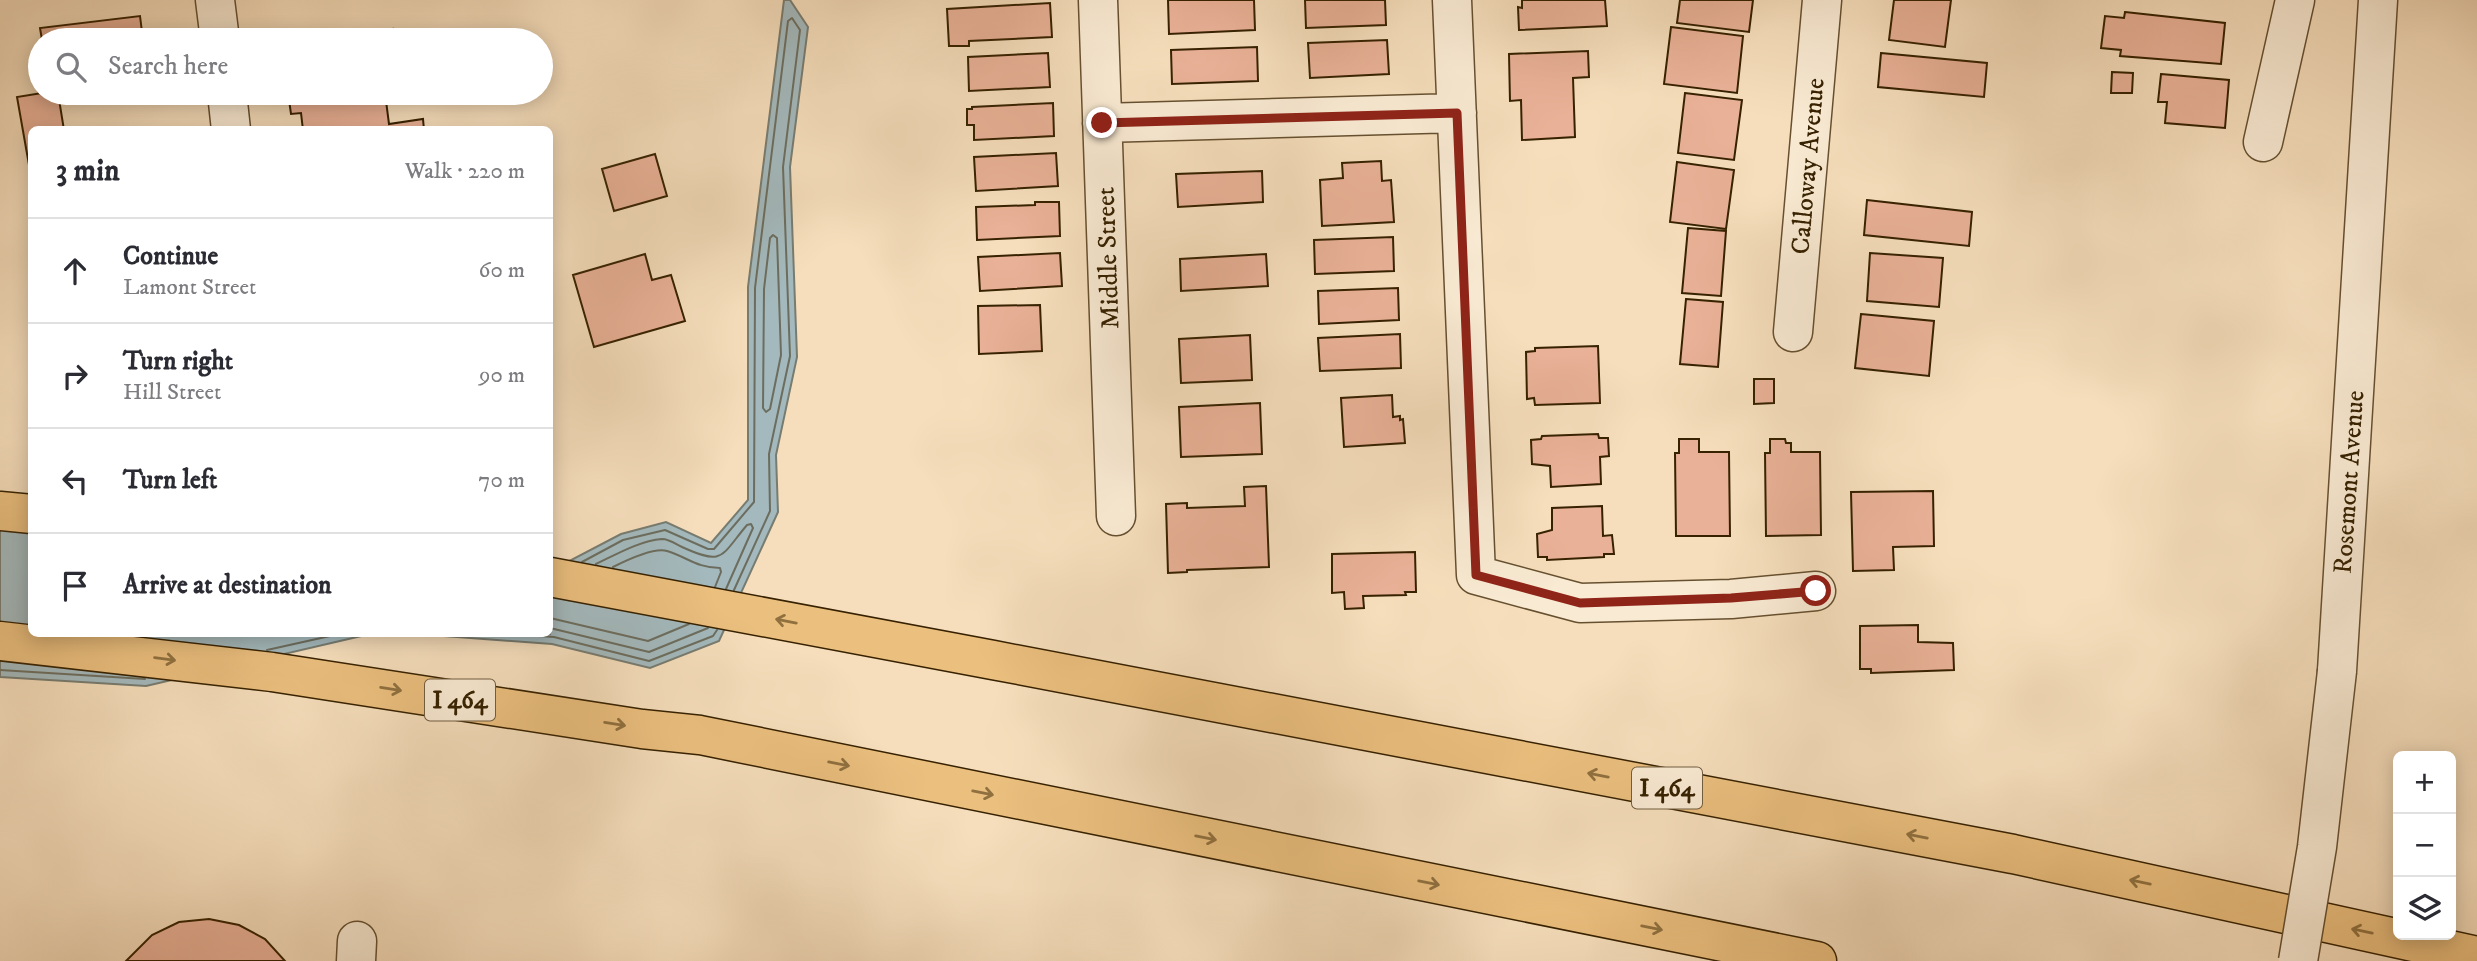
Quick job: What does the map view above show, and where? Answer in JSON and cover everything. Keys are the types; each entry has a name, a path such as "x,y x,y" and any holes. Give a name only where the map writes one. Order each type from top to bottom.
{"highway":[{"path":"0,511 28,514"},
{"name":"I 464","path":"553,579 2013,854 2477,956"},
{"name":"I 464","path":"0,641 272,672 642,729 699,735 1817,961"}],"street":[{"path":"215,0 218,28"},
{"name":"Middle Street","path":"1098,0 1116,516"},
{"path":"1452,0 1476,575 1580,603 1731,598 1816,591"},
{"name":"Calloway Avenue","path":"1793,332 1822,0"},
{"path":"2263,142 2295,0"},
{"name":"Rosemont Avenue","path":"2298,961 2317,847 2337,671 2378,0"},
{"path":"228,105 231,126"},
{"path":"1102,123 1457,113"}],"water":[{"path":"784,0 790,0 808,27 790,167 797,357 776,455 778,512 719,641 650,668 552,644 458,637 553,637 553,569 621,534 666,522 711,543 748,500 748,287"},
{"path":"0,509 28,531 28,637 357,637 146,686 0,677"}],"building":[{"path":"1168,0 1254,0 1255,30 1169,34"},
{"path":"1305,0 1385,0 1386,25 1306,28"},
{"path":"1522,0 1605,0 1607,26 1519,30 1518,7 1522,8"},
{"path":"1680,0 1753,0 1749,32 1677,23"},
{"path":"1894,0 1951,0 1945,47 1889,40"},
{"path":"1050,3 1052,37 969,41 969,46 949,46 947,9"},
{"path":"2125,12 2225,23 2221,64 2120,56 2121,50 2101,48 2105,16 2124,18"},
{"path":"140,16 142,28 40,28"},
{"path":"1671,27 1743,36 1737,93 1664,84"},
{"path":"1387,40 1389,74 1310,78 1308,43"},
{"path":"1257,47 1258,81 1172,84 1171,50"},
{"path":"1588,51 1589,77 1573,78 1575,137 1522,140 1521,100 1510,101 1509,54"},
{"path":"1048,53 1050,87 969,91 968,57"},
{"path":"1881,53 1987,63 1984,97 1878,87"},
{"path":"2112,72 2133,73 2132,93 2111,93"},
{"path":"2161,74 2229,80 2225,128 2165,123 2167,102 2158,102"},
{"path":"1685,93 1742,100 1734,160 1678,153"},
{"path":"28,95 28,105 60,105 63,126 28,126 28,159 17,97"},
{"path":"1053,103 1054,136 974,140 974,125 967,125 967,109 972,107"},
{"path":"290,105 387,105 389,124 423,119 424,126 303,126 301,113 291,114"},
{"path":"1056,153 1058,186 976,191 974,157"},
{"path":"655,154 667,196 614,211 602,169"},
{"path":"1381,161 1382,181 1391,180 1394,222 1322,226 1320,180 1343,178 1342,163"},
{"path":"1677,162 1734,170 1726,229 1670,222"},
{"path":"1262,171 1263,202 1178,207 1176,174"},
{"path":"1867,200 1972,212 1969,246 1864,235"},
{"path":"1035,202 1059,202 1060,236 977,240 976,207 1035,205"},
{"path":"1688,228 1726,231 1721,296 1682,293"},
{"path":"1393,237 1394,271 1315,274 1314,240"},
{"path":"1060,253 1062,286 980,291 978,257"},
{"path":"1870,253 1943,258 1939,307 1867,301"},
{"path":"645,254 652,280 671,275 685,321 594,347 573,275"},
{"path":"1266,254 1268,286 1181,291 1180,259"},
{"path":"1398,288 1399,320 1319,324 1318,291"},
{"path":"1686,299 1723,302 1718,367 1680,364"},
{"path":"1040,305 1042,351 979,354 978,306"},
{"path":"1861,314 1934,321 1929,376 1855,368"},
{"path":"1400,334 1401,368 1320,371 1318,338"},
{"path":"1250,335 1252,380 1181,383 1179,339"},
{"path":"1598,346 1600,403 1535,405 1534,398 1527,399 1526,352 1535,351 1535,348"},
{"path":"1754,379 1774,379 1774,403 1754,404"},
{"path":"1392,395 1393,417 1400,416 1400,420 1403,419 1405,443 1344,447 1341,398"},
{"path":"1260,403 1262,454 1181,457 1179,407"},
{"path":"1598,434 1599,438 1608,438 1609,456 1600,457 1601,484 1551,487 1550,466 1532,464 1531,440 1541,439 1542,436"},
{"path":"1679,439 1699,439 1699,452 1729,452 1730,536 1676,536 1675,453 1679,453"},
{"path":"1770,439 1785,439 1786,443 1791,443 1791,452 1820,452 1821,535 1766,536 1765,453 1770,453"},
{"path":"1266,486 1269,567 1168,573 1166,504 1187,503 1187,508 1245,506 1244,487"},
{"path":"1933,491 1934,546 1893,547 1894,570 1853,571 1851,492"},
{"path":"1602,506 1603,536 1612,535 1614,554 1547,560 1547,557 1538,557 1537,534 1552,530 1552,508"},
{"path":"1415,552 1416,592 1405,592 1406,595 1363,596 1364,608 1345,609 1344,592 1332,593 1332,554"},
{"path":"1918,625 1918,642 1953,643 1954,670 1871,673 1871,669 1860,669 1860,626"},
{"path":"209,919 239,925 265,939 285,961 126,961 152,935 179,922"}],"route":[{"path":"1102,123 1457,113 1476,575 1580,603 1731,598 1816,591"}]}
